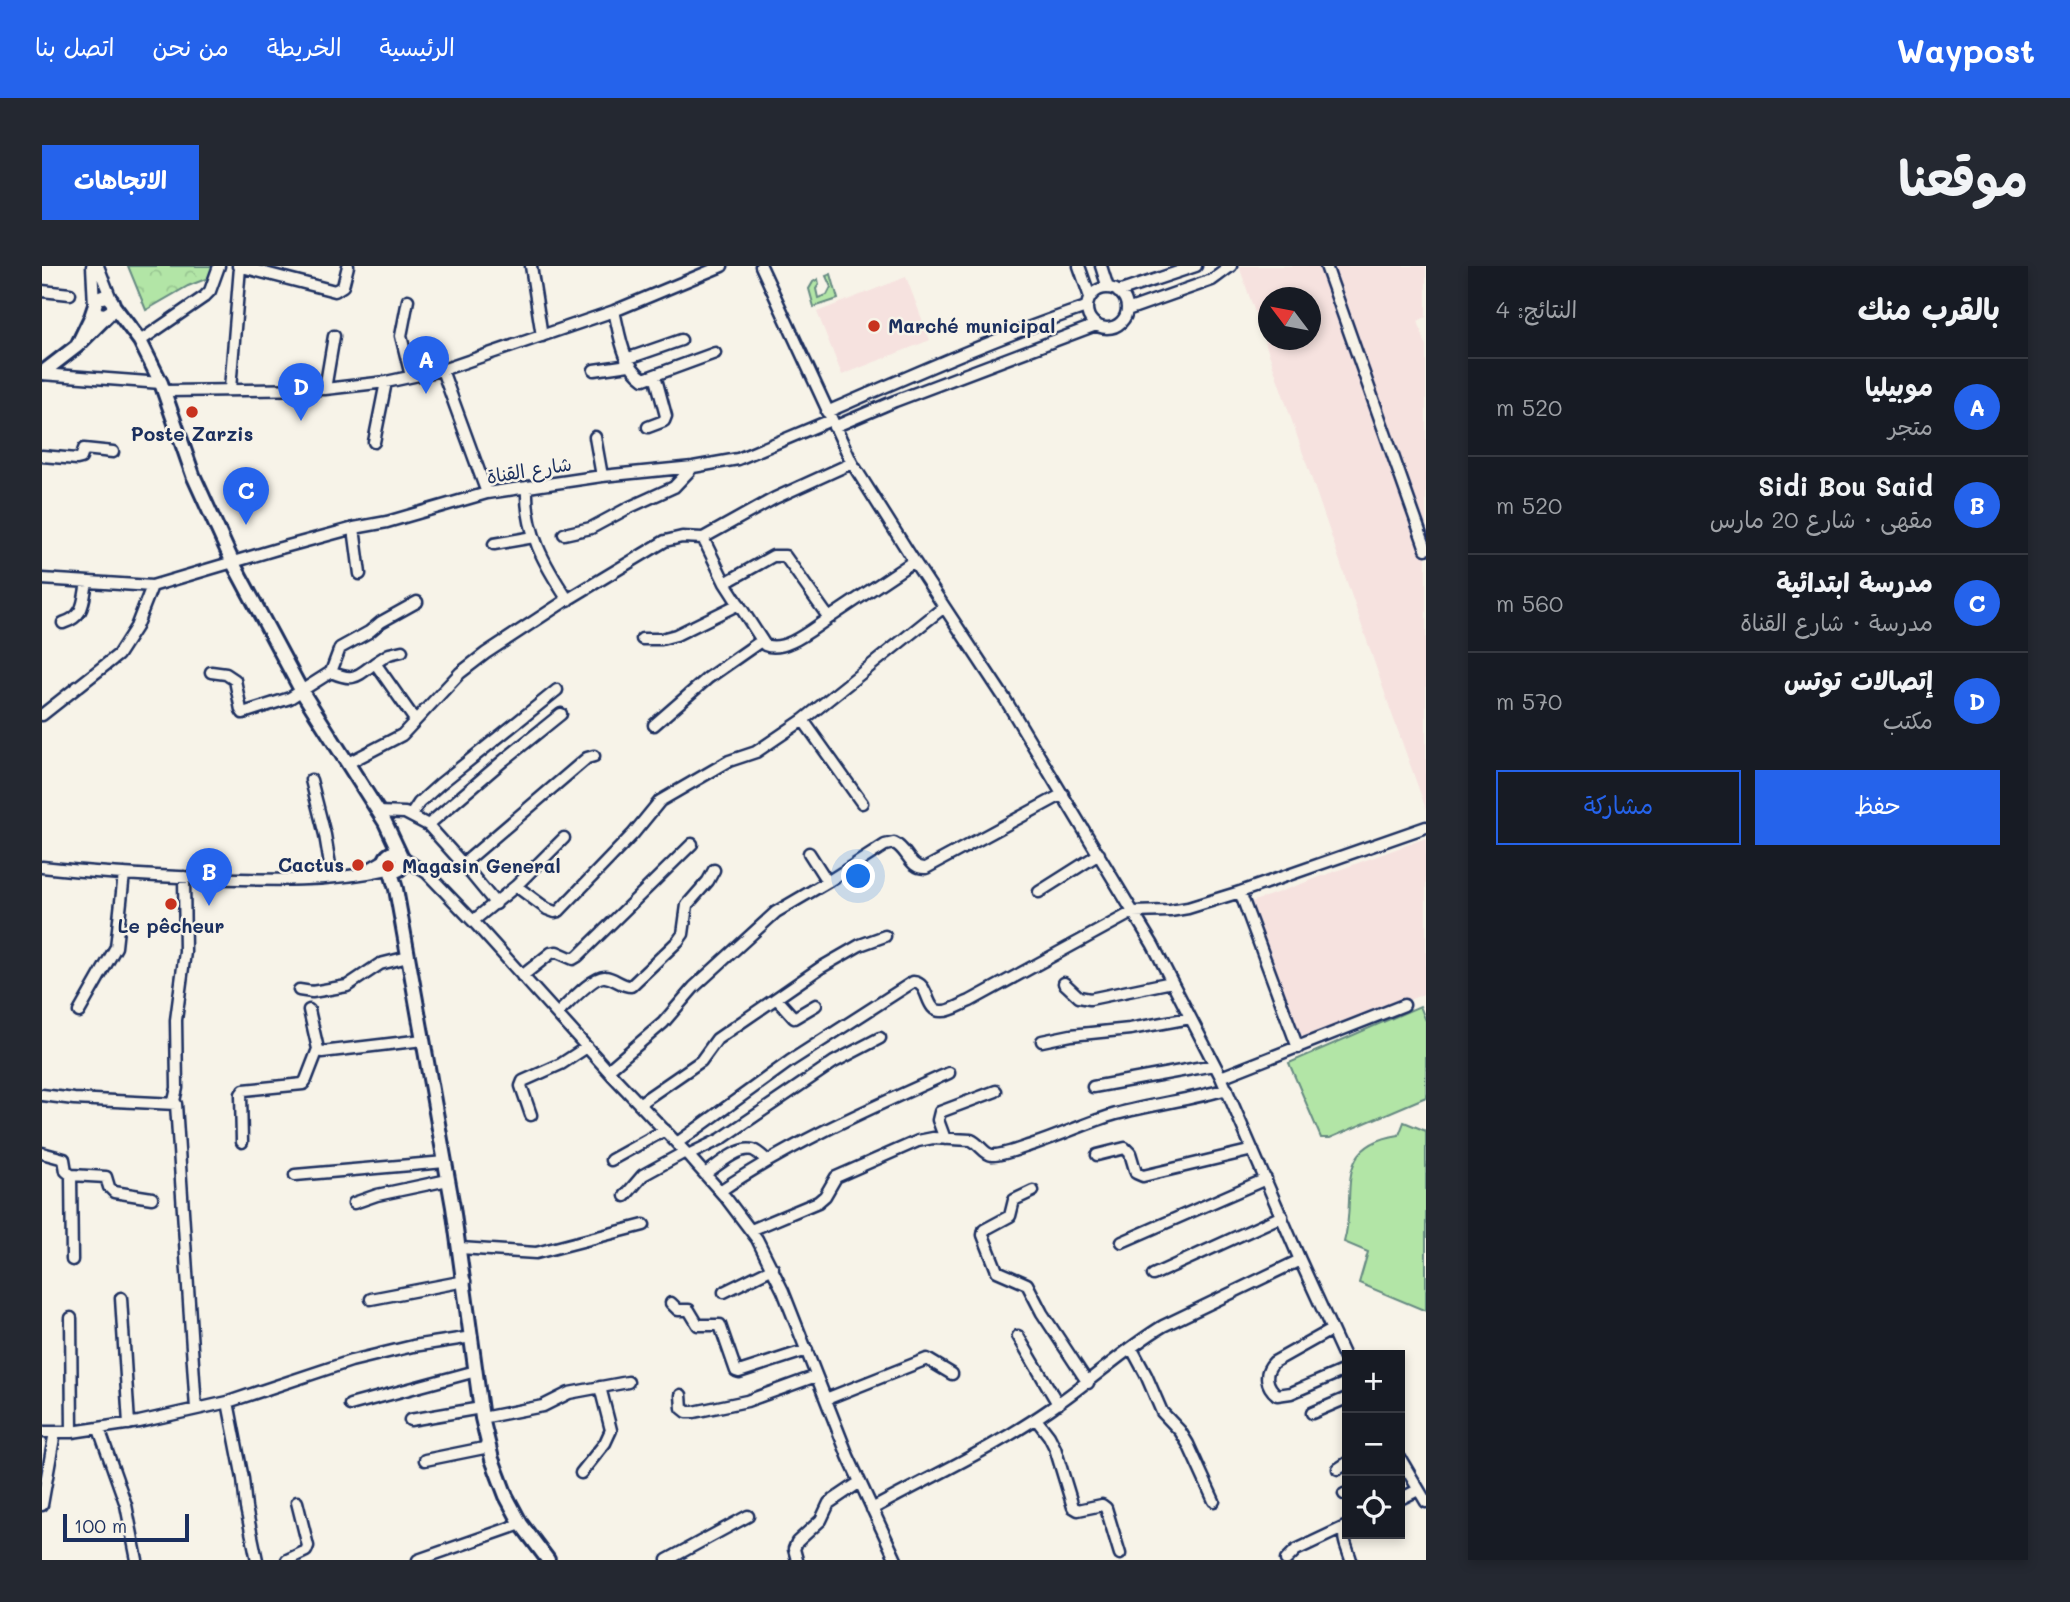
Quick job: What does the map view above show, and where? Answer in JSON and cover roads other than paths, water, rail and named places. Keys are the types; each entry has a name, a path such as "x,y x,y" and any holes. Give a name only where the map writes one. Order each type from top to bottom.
{"main road":[{"path":"94,307 98,314 111,308"},
{"path":"77,346 94,307"},
{"path":"111,308 131,327 163,387 193,475 233,563 301,690 390,832 396,889 449,1180 489,1447 506,1496 548,1560"},
{"path":"42,374 77,346 111,308"}],"street":[{"path":"92,266 94,307"},
{"path":"97,266 111,308"},
{"path":"140,341 204,297 210,291 219,266"},
{"path":"230,389 239,266 335,291 343,286 348,266"},
{"path":"531,266 542,337"},
{"path":"42,374 163,387 230,389 325,389 386,382 442,370 542,337 614,311 722,266"},
{"path":"761,266 852,463 1005,699 1153,945 1227,1089 1342,1353"},
{"path":"1079,266 1089,317 1096,325 1106,328 1116,326 1124,319 1127,310 1125,299 1113,290 1101,266"},
{"path":"831,420 882,386 1088,302 1098,290 1113,290 1196,266"},
{"path":"1127,310 1212,280 1231,266"},
{"path":"1326,266 1426,549"},
{"path":"42,291 70,294"},
{"path":"408,300 401,336 411,376"},
{"path":"614,311 628,362 643,379 715,353"},
{"path":"831,420 895,401 1096,325"},
{"path":"325,389 334,335"},
{"path":"594,370 628,362 681,340"},
{"path":"442,370 487,493"},
{"path":"648,427 664,421 666,416 655,375"},
{"path":"374,442 386,382"},
{"name":"شارع القناة","path":"42,579 152,586 264,552 387,522 487,493 601,476 725,462 749,456 831,420"},
{"path":"595,437 601,476"},
{"path":"42,456 77,459 81,458 84,449 113,452"},
{"path":"348,763 402,735 460,673 486,653 665,541 682,537 703,538 775,498 852,463"},
{"path":"564,534 591,528 674,487 692,467"},
{"path":"527,487 528,514 534,537 550,574 568,600"},
{"path":"354,528 360,574"},
{"path":"494,544 534,537"},
{"path":"703,538 725,583 761,641 771,648 784,646 914,561"},
{"path":"725,583 773,556 785,556 829,618"},
{"path":"64,623 74,620 81,613 87,582"},
{"path":"42,715 118,654 135,627 152,586"},
{"path":"211,672 226,674 235,680 243,713 290,698 331,672 340,648 417,602"},
{"path":"642,639 661,639 676,635 738,604"},
{"path":"516,886 547,909 559,911 633,834 660,801 729,761 756,752 803,720 944,607"},
{"path":"654,726 708,678 761,641"},
{"path":"331,672 354,678 389,654 402,651"},
{"path":"375,663 415,720"},
{"path":"411,815 419,803 440,784 557,690"},
{"path":"428,825 503,760 561,715"},
{"path":"803,720 862,803"},
{"path":"463,864 587,758 594,756"},
{"path":"311,780 332,877"},
{"path":"608,1070 663,1023 694,987 776,912 885,845 894,843 901,847 914,866 926,868 1063,794"},
{"path":"379,814 397,812 411,815 428,825 496,904"},
{"path":"677,1143 790,1061 913,982 921,984 933,1007 940,1012 946,1011 981,996 1133,912 1188,908 1426,827"},
{"path":"473,921 516,886 564,838"},
{"path":"522,976 551,953 557,952 573,959 578,956 692,844"},
{"path":"809,853 829,881"},
{"path":"1039,892 1099,854"},
{"path":"42,867 249,880 357,875 394,862 427,873 687,1154 751,1230 773,1268 860,1482 896,1560"},
{"path":"557,1014 600,977 631,986 659,961 683,934 687,905 714,870"},
{"path":"79,1012 116,947 124,874"},
{"path":"184,877 185,952 177,1008 177,1088 174,1101 197,1409"},
{"path":"1240,892 1298,1048"},
{"path":"640,1103 701,1061 717,1039 835,959 860,945 885,936"},
{"path":"299,990 312,992 347,986 380,964 408,957"},
{"path":"1063,983 1079,997 1090,999 1172,982"},
{"path":"777,999 794,1018 817,1005"},
{"path":"1221,1077 1404,1005"},
{"path":"242,1142 241,1094 244,1090 303,1084 306,1080 318,1049 309,1010"},
{"path":"1042,1041 1190,1018"},
{"path":"625,1196 643,1175 721,1139 834,1062 880,1038"},
{"path":"318,1049 322,1052 423,1040"},
{"path":"531,1115 521,1086 523,1081 561,1064 587,1047"},
{"path":"1093,1087 1214,1065"},
{"path":"720,1191 768,1161 873,1107 949,1073"},
{"path":"751,1230 818,1202 825,1196 836,1177 918,1142 933,1138 971,1140 986,1152 996,1155 1051,1139 1112,1115 1193,1099 1227,1089"},
{"path":"945,1139 938,1121 940,1112 996,1091"},
{"path":"42,1095 176,1104"},
{"path":"611,1160 665,1130"},
{"path":"1097,1155 1125,1148 1130,1153 1136,1173 1143,1176 1253,1150"},
{"path":"705,1174 745,1150 755,1152 768,1161"},
{"path":"42,1153 64,1159 66,1171 71,1175 106,1177 114,1192 152,1198"},
{"path":"295,1175 445,1161"},
{"path":"71,1175 72,1260"},
{"path":"1122,1242 1266,1179"},
{"path":"354,1203 377,1195 449,1180"},
{"path":"1033,1191 1014,1200 1010,1216 984,1230 983,1236 997,1271 1027,1284 1042,1313 1088,1383"},
{"path":"1153,1275 1282,1216"},
{"path":"460,1248 536,1253 645,1225"},
{"path":"872,1509 967,1460 1036,1419 1088,1383 1148,1335 1183,1315 1300,1260"},
{"path":"724,1292 773,1268"},
{"path":"371,1299 465,1281"},
{"path":"121,1298 130,1424"},
{"path":"671,1303 678,1310 689,1310 698,1325 720,1325 736,1371 807,1350"},
{"path":"71,1318 72,1432"},
{"path":"1331,1330 1274,1362 1268,1368 1266,1376 1272,1391 1283,1396 1342,1371"},
{"path":"1018,1336 1058,1404"},
{"path":"42,1432 72,1432 130,1424 228,1402 351,1361 413,1346 472,1337"},
{"path":"1132,1349 1162,1412 1188,1444 1214,1501"},
{"path":"826,1399 927,1359 952,1374"},
{"path":"350,1405 476,1371"},
{"path":"681,1395 682,1408 694,1412 747,1401 816,1377"},
{"path":"410,1420 535,1409 569,1393 628,1382"},
{"path":"582,1473 605,1443 611,1430 600,1387"},
{"path":"1312,1413 1342,1400"},
{"path":"228,1402 257,1560"},
{"path":"1036,1419 1055,1448 1073,1507 1078,1510 1099,1505 1106,1508 1121,1554"},
{"path":"99,1429 126,1505 137,1560"},
{"path":"42,1505 55,1432"},
{"path":"425,1460 489,1447"},
{"path":"1405,1469 1426,1502"},
{"path":"797,1560 794,1549 797,1542 821,1520 829,1503 860,1482"},
{"path":"1405,1496 1418,1490"},
{"path":"287,1560 306,1551 308,1546 297,1502"},
{"path":"667,1560 748,1516"},
{"path":"418,1560 522,1524"},
{"path":"1286,1560 1297,1550 1342,1528"},
{"path":"1344,1539 1351,1560"}],"place":[{"name":"Marché municipal","path":"874,326"},
{"name":"موبيليا","path":"426,394"},
{"name":"Poste Zarzis","path":"192,412"},
{"name":"إتصالات توتس","path":"301,421"},
{"name":"مدرسة ابتدائية","path":"246,525"},
{"name":"Cactus","path":"358,865"},
{"name":"Magasin General","path":"388,866"},
{"name":"Le pêcheur","path":"171,904"},
{"name":"Sidi Bou Said","path":"209,906"}]}
